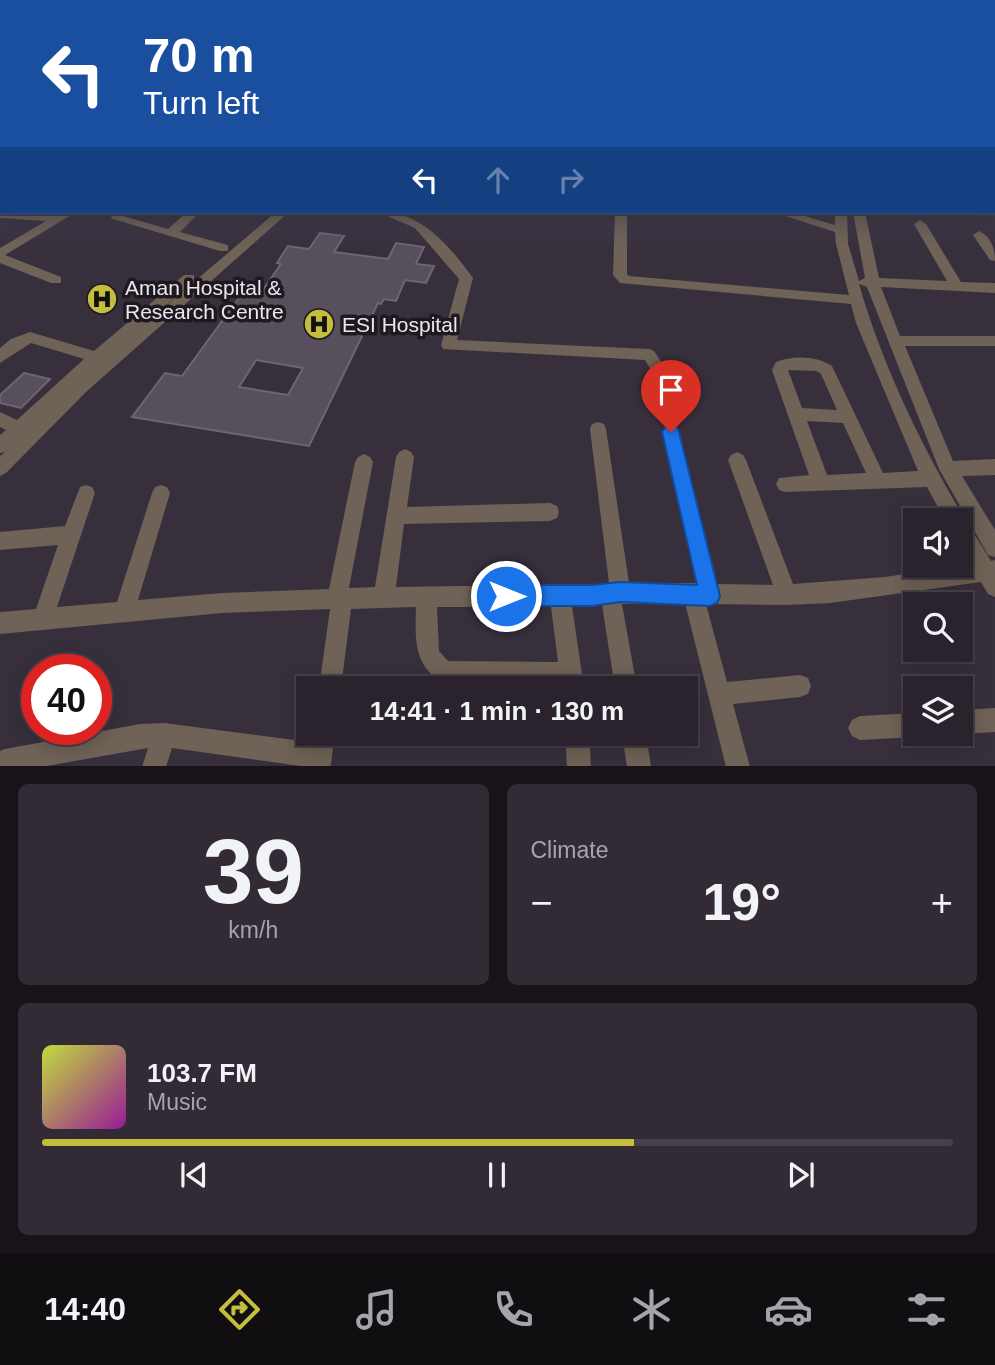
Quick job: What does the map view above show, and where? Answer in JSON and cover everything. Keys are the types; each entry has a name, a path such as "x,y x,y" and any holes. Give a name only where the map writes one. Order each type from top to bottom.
{"street":[{"path":"0,214 64,215"},
{"path":"172,233 192,214"},
{"path":"0,446 96,357 266,214"},
{"path":"0,468 80,388 281,214"},
{"path":"389,214 419,225 466,278 449,345 649,355 678,401"},
{"path":"621,214 620,275 625,279 854,291 957,286 995,288"},
{"path":"786,214 841,230"},
{"path":"841,214 841,230 863,323 918,455 948,508"},
{"path":"859,214 874,288 895,341 948,469 995,548"},
{"path":"0,256 64,215"},
{"path":"116,218 224,248"},
{"path":"920,224 957,286"},
{"path":"979,235 995,257"},
{"path":"0,256 55,280"},
{"path":"874,288 995,297"},
{"path":"0,357 16,343 30,337 96,357"},
{"path":"895,341 995,341"},
{"path":"821,483 780,370 781,366 786,364 813,365 827,370 878,481"},
{"path":"796,414 849,417"},
{"path":"0,419 18,429"},
{"path":"598,429 625,676"},
{"path":"671,432 719,694 738,766"},
{"path":"384,597 405,457"},
{"path":"737,460 787,595"},
{"path":"331,676 340,598 364,462"},
{"path":"948,469 995,467"},
{"path":"785,484 931,479"},
{"path":"43,619 86,493"},
{"path":"124,612 161,493"},
{"path":"395,516 551,512"},
{"path":"0,541 72,535"},
{"path":"0,623 222,603 340,598 615,593 787,595 883,590 992,576 973,548"},
{"path":"426,596 429,657 438,670 509,676"},
{"path":"560,596 571,676"},
{"path":"719,694 800,686"},
{"path":"973,721 995,720"},
{"path":"860,728 903,726"},
{"path":"154,766 164,735"},
{"path":"2,763 140,736 164,735 321,752"},
{"path":"578,746 579,766"},
{"path":"636,746 639,766"}],"building":[{"path":"320,233 344,236 334,252 388,259 396,243 424,247 416,264 434,266 426,283 405,280 396,301 384,299 381,304 378,303 309,446 132,417 165,373 182,376 241,295 258,297 281,264 277,263 288,246 309,249","holes":["256,360 303,368 288,395 239,387"]},
{"path":"24,373 50,379 21,408 0,403 0,395"}],"place":[{"name":"Aman Hospital & Research Centre","path":"102,299"},
{"name":"ESI Hospital","path":"319,324"}],"route":[{"path":"506,596 592,596 620,592 710,596 671,432"}]}
